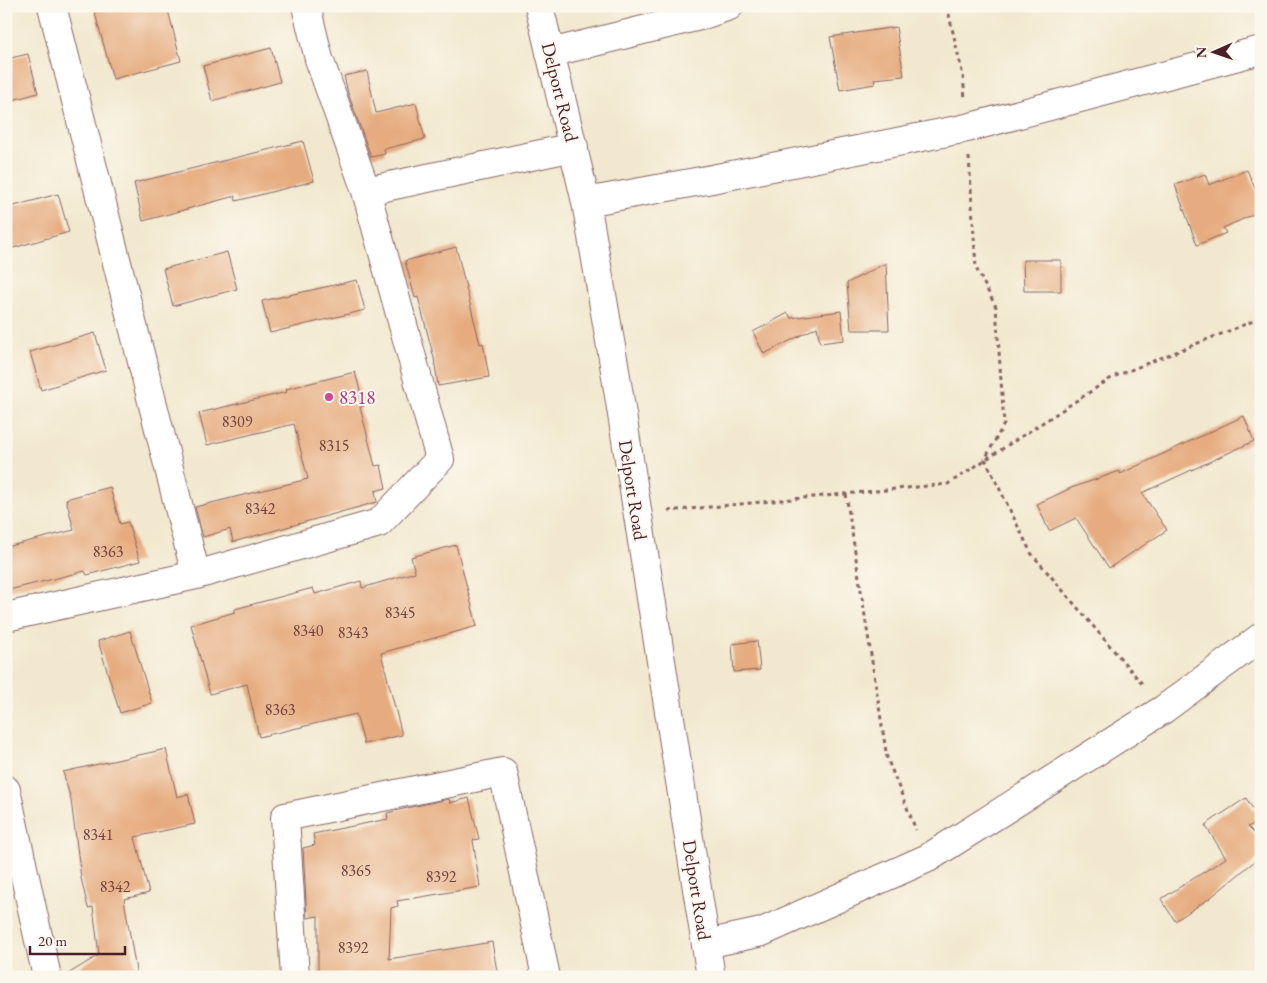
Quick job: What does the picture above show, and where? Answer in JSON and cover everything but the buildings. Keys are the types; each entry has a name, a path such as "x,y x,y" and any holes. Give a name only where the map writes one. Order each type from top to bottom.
{"street":[{"path":"52,6 196,575"},
{"path":"6,617 196,575 379,523 440,459 366,191 319,59 306,6"},
{"name":"Delport Road","path":"539,6 586,202 710,977"},
{"path":"550,53 700,16 729,6"},
{"path":"586,202 967,128 1261,50"},
{"path":"366,191 574,148"},
{"path":"706,944 762,932 928,858 1164,709 1261,636"},
{"path":"295,977 285,817 503,772 546,977"},
{"path":"6,790 47,977"}],"path":[{"path":"948,6 963,76 976,268 996,308 1004,424 985,458"},
{"path":"637,514 948,484 985,458 1113,377 1261,318"},
{"path":"985,458 1031,553 1164,709"},
{"path":"846,494 887,758 928,858"}],"place":[{"name":"8318","path":"329,397"}]}
